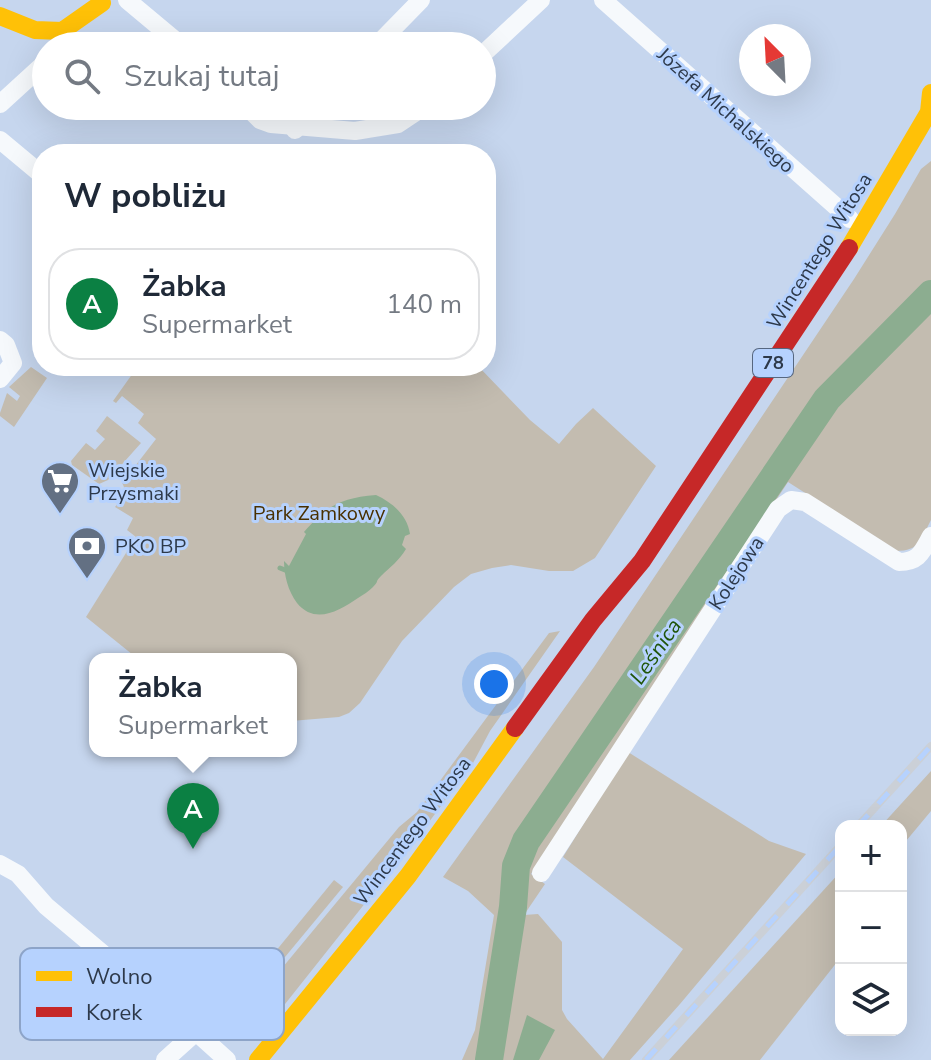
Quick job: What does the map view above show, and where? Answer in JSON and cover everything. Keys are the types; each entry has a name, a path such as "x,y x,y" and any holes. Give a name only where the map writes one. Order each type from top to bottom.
{"main road":[{"path":"55,32 59,19 76,0"},
{"path":"59,32 99,2 124,0"},
{"path":"0,16 41,32"},
{"name":"Wincentego Witosa","path":"691,455 850,219 913,108 931,94"},
{"name":"Wincentego Witosa","path":"284,1029 408,876 593,620 642,561 860,232 929,112 931,94"},
{"name":"Wincentego Witosa","path":"593,620 626,551"},
{"name":"Wincentego Witosa","path":"258,1060 275,1040"}],"street":[{"path":"124,0 164,32"},
{"path":"390,32 421,0"},
{"path":"496,42 541,0"},
{"name":"Józefa Michalskiego","path":"603,0 850,219"},
{"path":"0,104 32,75"},
{"path":"260,120 294,130 355,131 398,124 404,120"},
{"path":"294,130 304,120"},
{"path":"0,140 32,167"},
{"path":"0,340 6,345 13,363 0,379"},
{"name":"Kolejowa","path":"541,873 778,509 791,500 805,502 899,562 910,562 921,554 931,536"},
{"path":"0,864 18,874 46,906 96,948"},
{"path":"165,1060 187,1040"},
{"path":"205,1040 227,1060"}],"green space":[{"path":"931,161 931,284 813,402 644,651 520,837 509,867 506,915 517,915 519,868 531,845 824,411 931,304 931,520 925,533 915,546 896,551 788,482 531,874 545,884 524,915 538,914 562,942 562,1010 567,1019 603,1059 683,949 563,857 628,752 769,841 806,854 630,1060 462,1060 475,1030 494,915 468,891 443,877 594,667 854,279 921,169"},
{"path":"31,367 32,376 47,378 14,427 0,416 7,393 17,401 20,396 9,387"},
{"name":"Park Zamkowy","path":"131,376 488,376 530,420 559,444 593,408 656,466 595,558 573,571 511,565 471,574 454,587 402,641 360,703 349,713 339,717 297,720 297,653 131,653 86,617 136,537 127,530 133,518 115,507 124,492 122,483 156,439 138,423 144,414 122,396 116,403 113,401"},
{"path":"107,416 141,443 108,480 99,484 72,465 71,461 86,443 95,450 105,439 96,431"},
{"path":"560,631 490,731 473,763 284,1005 284,966 399,827 417,812 549,633"},
{"path":"931,771 931,811 907,840 907,820 886,820"},
{"path":"835,878 835,965 760,1060 669,1060"},
{"path":"334,880 343,887 285,957 284,948 278,948"}],"shaded area":[{"path":"376,495 393,506 406,521 410,534 405,536 402,545 406,549 373,587 351,603 327,614 304,610 289,588 284,561 289,566 306,534 304,532 327,510 343,501"},
{"path":"527,1015 555,1030 539,1060 513,1060"}],"waterway":[{"name":"Leśnica","path":"489,1060 513,907 516,866 526,841 827,399 931,294"},
{"path":"280,568 285,570"}],"railway":[{"path":"863,820 931,746"},
{"path":"646,1060 835,852"}],"traffic: slow":[{"path":"0,16 35,30 62,31 102,3"},
{"path":"849,248 929,112 931,93"},
{"path":"284,1028 408,876 515,728"},
{"path":"258,1060 274,1040"}],"traffic: jam":[{"path":"515,728 593,620 642,561 849,248"}],"place":[{"name":"Wiejskie Przysmaki","path":"60,515"},
{"name":"PKO BP","path":"87,580"},
{"name":"Żabka","path":"193,849"}]}
